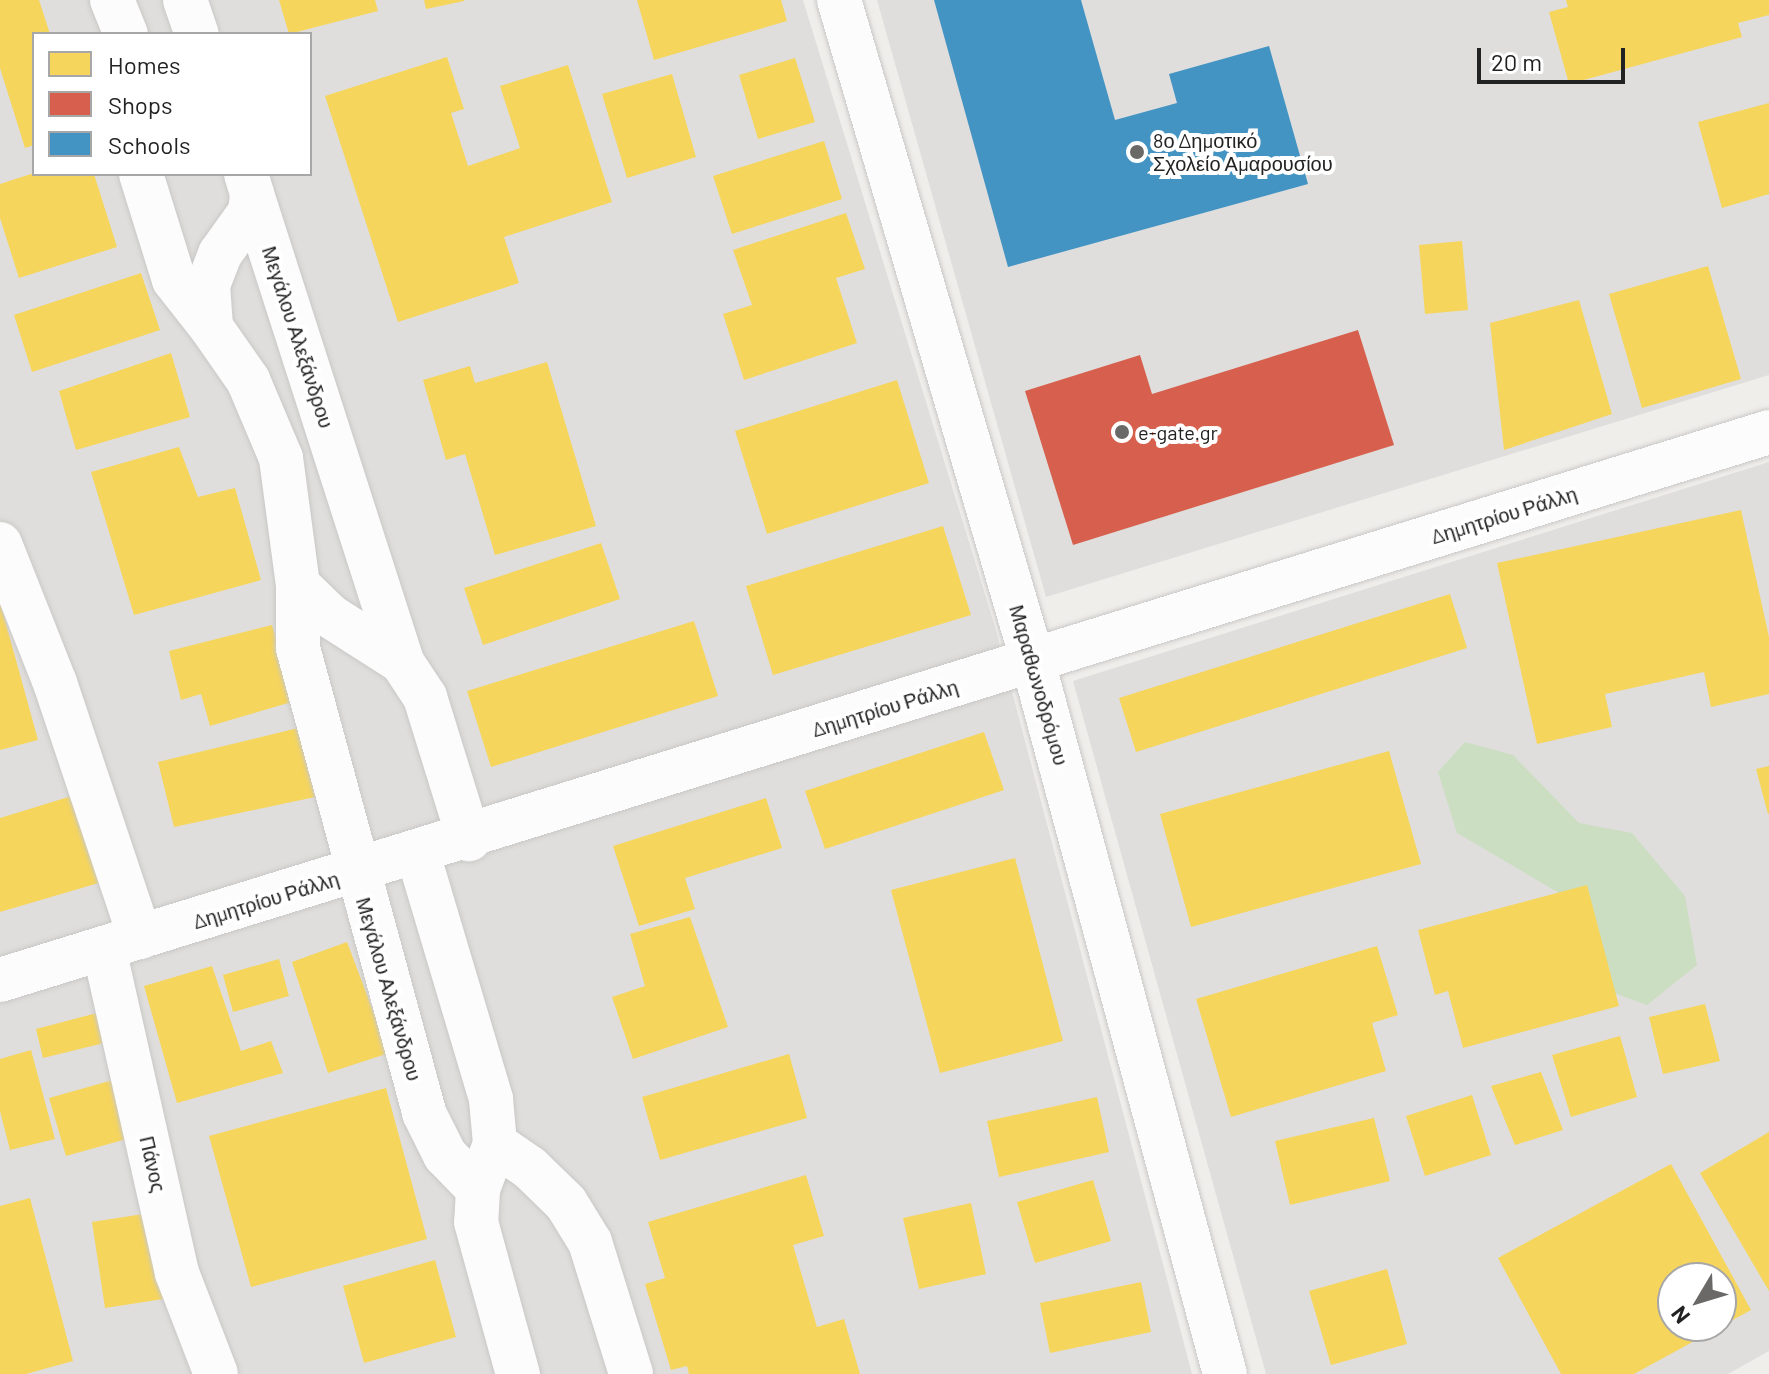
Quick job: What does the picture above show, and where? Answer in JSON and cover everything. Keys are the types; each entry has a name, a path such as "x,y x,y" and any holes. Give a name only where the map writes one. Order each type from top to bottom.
{"street":[{"path":"185,0 196,32"},
{"name":"Μαραθωνοδρόμου","path":"839,0 1033,662 1225,1374"},
{"name":"Μεγάλου Αλεξάνδρου","path":"142,176 174,280 248,380 281,458 298,585 298,648 356,873 424,1113 445,1155 478,1189"},
{"name":"Μεγάλου Αλεξάνδρου","path":"211,327 208,285 220,254 246,220 249,184"},
{"name":"Μεγάλου Αλεξάνδρου","path":"249,184 402,662 425,697 469,839"},
{"name":"Δημητρίου Ράλλη","path":"0,980 469,839 1769,432"},
{"name":"Πάνος","path":"0,544 55,683 122,943 177,1273 216,1374"},
{"name":"Μεγάλου Αλεξάνδρου","path":"298,585 330,616 402,662"},
{"path":"418,854 491,1099 495,1144 478,1189 476,1222 518,1374"},
{"path":"495,1144 530,1168 566,1203 590,1242 631,1374"}],"shaded area":[{"path":"0,0 803,0 995,627 1192,1374 0,1374"},
{"path":"877,0 1769,0 1769,375 1046,597"},
{"path":"1769,462 1769,1351 1728,1374 1266,1374 1073,681"}],"green space":[{"path":"1465,742 1513,755 1579,823 1632,833 1685,896 1697,965 1647,1005 1603,989 1571,900 1457,833 1438,772"}],"building: Homes":[{"path":"0,0 39,0 49,32 32,32 32,146 25,148 0,68"},
{"path":"279,0 375,0 378,11 288,32"},
{"path":"424,0 464,0 464,1 426,9"},
{"path":"637,0 781,0 787,21 654,60"},
{"path":"1566,0 1769,0 1769,15 1738,23 1742,37 1569,84 1549,12 1568,7"},
{"path":"447,57 464,109 451,113 468,166 520,148 500,86 568,65 612,202 504,237 519,283 398,322 325,96"},
{"path":"795,58 815,122 758,139 739,75"},
{"path":"672,74 696,157 627,178 602,94"},
{"path":"1769,103 1769,194 1722,208 1698,122"},
{"path":"824,141 842,199 732,234 713,176"},
{"path":"32,174 95,176 117,247 19,278 0,218 0,184"},
{"path":"846,213 865,269 836,278 857,343 744,380 723,314 752,305 733,250"},
{"path":"1462,241 1468,310 1425,314 1419,245"},
{"path":"1708,266 1741,379 1642,408 1609,294"},
{"path":"141,273 160,330 32,372 14,315"},
{"path":"1579,300 1612,414 1504,450 1490,323"},
{"path":"171,353 190,417 76,450 59,391"},
{"path":"547,362 596,526 495,555 465,454 446,460 423,380 470,366 475,383"},
{"path":"897,380 929,483 767,534 735,431"},
{"path":"179,447 198,497 235,488 261,580 134,615 91,472"},
{"path":"1741,510 1769,637 1769,694 1711,707 1704,672 1605,694 1612,727 1537,744 1497,563"},
{"path":"943,526 971,615 773,675 746,586"},
{"path":"601,543 620,599 483,645 464,588"},
{"path":"1450,594 1467,648 1136,752 1119,698"},
{"path":"0,602 38,740 0,750"},
{"path":"694,621 718,696 491,767 467,691"},
{"path":"272,625 295,701 210,726 201,694 181,700 169,651"},
{"path":"298,728 315,797 174,827 158,762"},
{"path":"984,732 1004,790 825,849 805,791"},
{"path":"1389,751 1421,864 1191,927 1160,814"},
{"path":"1769,766 1769,814 1768,814 1756,769"},
{"path":"75,795 102,882 0,912 0,818"},
{"path":"766,798 782,848 685,878 695,909 639,926 613,846"},
{"path":"1015,858 1063,1041 940,1073 891,890"},
{"path":"1587,885 1619,1006 1463,1048 1448,991 1435,995 1418,930"},
{"path":"690,917 728,1027 633,1059 612,997 645,986 630,934"},
{"path":"347,942 389,1053 328,1073 292,962"},
{"path":"1377,946 1398,1015 1372,1023 1386,1071 1231,1117 1196,999"},
{"path":"279,959 289,996 233,1012 223,975"},
{"path":"212,966 241,1051 271,1041 283,1073 177,1103 144,986"},
{"path":"1705,1004 1720,1061 1663,1074 1649,1017"},
{"path":"97,1013 104,1043 43,1058 36,1029"},
{"path":"1620,1036 1637,1097 1571,1117 1552,1055"},
{"path":"31,1050 55,1139 10,1150 0,1111 0,1059"},
{"path":"789,1054 807,1118 660,1160 642,1097"},
{"path":"1541,1072 1563,1130 1515,1145 1491,1086"},
{"path":"113,1080 130,1138 66,1156 49,1098"},
{"path":"386,1088 427,1239 251,1287 209,1136"},
{"path":"1472,1095 1491,1155 1425,1176 1406,1116"},
{"path":"1097,1097 1109,1152 999,1177 987,1121"},
{"path":"1374,1118 1390,1181 1290,1205 1275,1141"},
{"path":"1769,1132 1769,1291 1700,1173"},
{"path":"1671,1164 1725,1262 1657,1262 1657,1342 1692,1342 1634,1374 1561,1374 1498,1258"},
{"path":"806,1175 824,1236 793,1245 817,1327 844,1319 860,1374 689,1374 687,1366 671,1370 645,1284 665,1278 648,1222"},
{"path":"1093,1180 1111,1241 1035,1263 1017,1202"},
{"path":"30,1198 73,1361 26,1374 0,1374 0,1206"},
{"path":"971,1203 986,1274 919,1289 903,1218"},
{"path":"156,1212 170,1298 105,1308 92,1222"},
{"path":"435,1260 456,1337 364,1363 343,1286"},
{"path":"1387,1269 1407,1344 1331,1365 1309,1291"},
{"path":"1141,1282 1151,1332 1050,1353 1040,1303"},
{"path":"1737,1284 1751,1310 1737,1318"}],"building: Shops":[{"path":"1358,330 1394,445 1073,545 1025,391 1140,355 1152,394"}],"building: Schools":[{"name":"8ο Δημοτικό Σχολείο Αμαρουσίου","path":"934,0 1081,0 1115,120 1177,103 1169,74 1269,46 1308,184 1008,267"}],"place":[{"name":"8ο Δημοτικό Σχολείο Αμαρουσίου","path":"1137,152"},
{"name":"e-gate.gr","path":"1122,432"}]}
